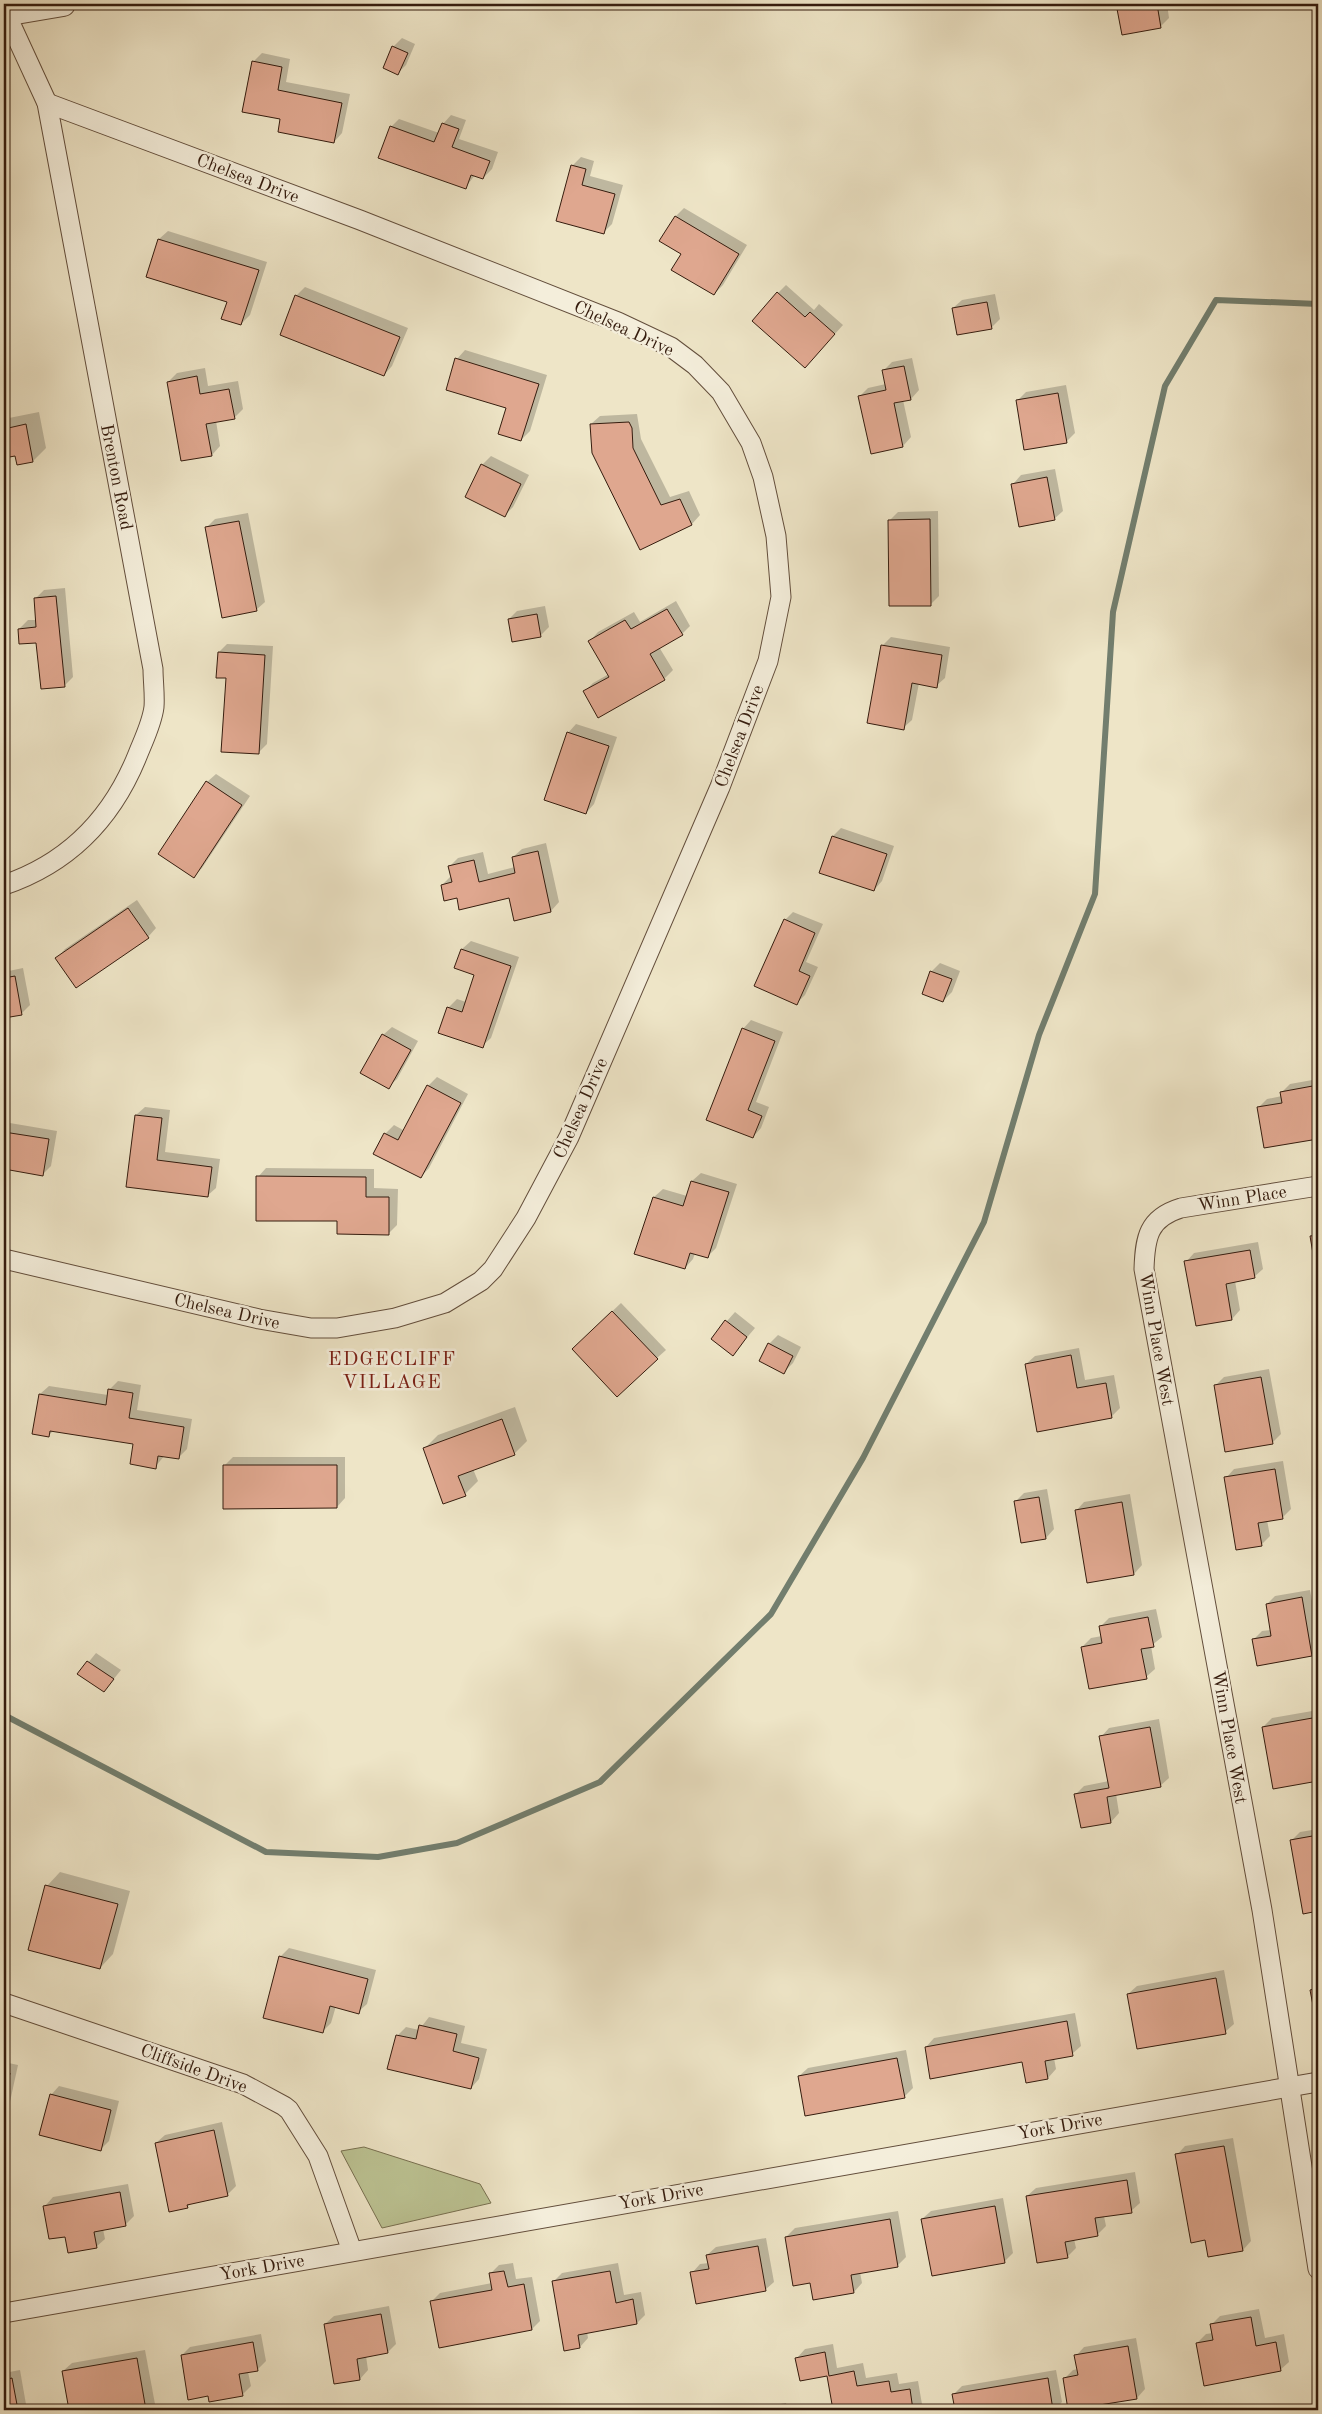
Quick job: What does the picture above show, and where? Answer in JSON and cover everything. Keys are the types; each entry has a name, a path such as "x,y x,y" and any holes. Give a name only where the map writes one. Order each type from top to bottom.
{"street":[{"path":"5,14 63,4"},
{"name":"Brenton Road","path":"4,885 60,859 102,820 127,784 147,733 154,707 153,669 47,103 5,14"},
{"name":"Chelsea Drive","path":"4,1258 270,1322 311,1328 337,1328 395,1318 445,1303 481,1281 493,1268 526,1218 569,1137 720,787 768,661 781,597 776,536 763,476 751,443 721,392 695,365 671,348 618,322 360,220 47,103"},
{"name":"Winn Place","path":"1166,1213 1182,1208 1318,1186"},
{"name":"Winn Place West","path":"1166,1213 1148,1231 1144,1269 1256,1881 1291,2086 1318,2269"},
{"name":"Cliffside Drive","path":"4,2003 243,2084 284,2106 289,2110 318,2156 352,2252"},
{"name":"York Drive","path":"4,2313 1318,2082"}],"green space":[{"path":"364,2147 480,2184 491,2203 382,2228 341,2151"}],"building":[{"path":"1157,4 1161,28 1122,35 1117,9"},
{"path":"392,46 408,53 398,75 383,68"},
{"path":"252,61 282,67 278,90 342,103 334,143 278,132 280,119 242,112"},
{"path":"442,123 459,129 452,147 490,161 483,179 471,175 466,189 378,158 390,126 434,142"},
{"path":"571,165 586,169 582,185 615,194 604,234 556,221"},
{"path":"675,216 739,254 714,295 671,270 681,254 659,241"},
{"path":"158,239 259,270 241,325 221,319 227,302 146,277"},
{"path":"777,292 805,317 810,312 835,334 805,368 752,321"},
{"path":"295,295 400,337 384,376 280,335"},
{"path":"987,302 992,329 957,335 952,308"},
{"path":"455,358 539,384 521,441 498,434 506,408 446,390"},
{"path":"904,366 911,400 894,403 903,447 871,454 858,396 886,390 882,370"},
{"path":"197,376 200,394 229,389 235,419 206,424 212,456 181,461 167,382"},
{"path":"1058,393 1067,443 1024,450 1016,400"},
{"path":"629,422 632,428 633,448 661,505 680,499 692,525 640,550 592,453 590,424"},
{"path":"26,424 33,462 17,465 15,456 4,458 4,429"},
{"path":"481,464 521,484 505,517 465,497"},
{"path":"1047,477 1055,520 1019,527 1011,484"},
{"path":"930,519 931,606 889,606 888,520"},
{"path":"239,521 257,611 222,618 205,527"},
{"path":"56,596 65,687 41,689 36,643 19,644 18,629 36,627 34,598"},
{"path":"667,609 683,635 650,654 665,680 598,718 583,691 609,677 588,641 625,620 631,629"},
{"path":"537,614 541,637 512,642 508,619"},
{"path":"881,645 942,655 937,688 912,683 904,730 867,723"},
{"path":"218,652 265,655 259,754 221,752 226,678 216,678"},
{"path":"567,732 609,746 586,814 544,800"},
{"path":"206,781 242,805 194,878 158,854"},
{"path":"832,836 887,854 874,891 819,873"},
{"path":"538,851 551,912 514,921 509,898 459,910 457,898 444,901 441,885 452,882 448,866 474,860 479,882 515,873 512,857"},
{"path":"128,908 149,938 76,988 55,958"},
{"path":"784,919 815,933 799,971 810,976 797,1005 754,986"},
{"path":"461,949 511,966 483,1048 438,1033 447,1007 462,1012 474,975 454,968"},
{"path":"930,971 952,979 943,1002 922,994"},
{"path":"15,976 22,1015 4,1018 4,978"},
{"path":"742,1028 775,1041 748,1110 762,1116 753,1138 706,1120"},
{"path":"382,1034 411,1050 389,1089 360,1073"},
{"path":"427,1085 461,1103 421,1178 373,1154 384,1133 398,1140"},
{"path":"1318,1085 1318,1139 1264,1148 1257,1107 1282,1103 1280,1092"},
{"path":"135,1115 162,1118 157,1160 212,1167 208,1197 126,1187"},
{"path":"4,1132 49,1139 43,1176 4,1169"},
{"path":"256,1176 366,1177 366,1197 389,1197 389,1235 337,1234 337,1221 256,1221"},
{"path":"691,1181 729,1192 708,1258 690,1253 685,1269 634,1254 653,1197 683,1206"},
{"path":"1318,1235 1318,1283 1310,1236"},
{"path":"1250,1250 1255,1278 1226,1284 1232,1320 1196,1326 1184,1261"},
{"path":"612,1311 658,1359 617,1397 572,1349"},
{"path":"725,1320 747,1337 733,1356 711,1339"},
{"path":"768,1343 793,1356 784,1374 759,1361"},
{"path":"1071,1355 1077,1388 1106,1383 1112,1418 1037,1432 1025,1364"},
{"path":"1261,1377 1273,1444 1225,1452 1214,1385"},
{"path":"108,1389 133,1393 129,1418 184,1427 179,1459 158,1456 156,1469 130,1464 133,1444 50,1431 49,1437 32,1434 39,1394 106,1405"},
{"path":"502,1419 515,1455 458,1476 466,1496 443,1504 423,1448"},
{"path":"223,1465 337,1465 337,1508 223,1509"},
{"path":"1275,1469 1283,1519 1258,1523 1262,1546 1236,1550 1224,1477"},
{"path":"1039,1497 1046,1539 1021,1543 1014,1501"},
{"path":"1122,1502 1134,1575 1087,1583 1075,1510"},
{"path":"1302,1597 1312,1656 1257,1666 1252,1639 1271,1636 1266,1604"},
{"path":"1148,1617 1154,1647 1141,1649 1147,1679 1089,1689 1081,1647 1102,1643 1099,1626"},
{"path":"87,1661 114,1679 104,1692 77,1674"},
{"path":"1318,1717 1318,1740 1314,1741 1318,1781 1273,1789 1262,1727"},
{"path":"1150,1727 1161,1787 1107,1797 1111,1823 1081,1828 1074,1794 1109,1788 1099,1736"},
{"path":"1318,1835 1318,1911 1303,1914 1290,1840"},
{"path":"45,1885 118,1904 100,1969 28,1950"},
{"path":"279,1956 368,1979 359,2014 330,2006 323,2033 263,2018"},
{"path":"1216,1978 1226,2034 1137,2049 1127,1994"},
{"path":"1318,1988 1318,2026 1317,2026 1310,1990"},
{"path":"1067,2021 1073,2056 1045,2061 1048,2079 1026,2083 1022,2062 930,2079 925,2047"},
{"path":"419,2025 457,2034 453,2051 479,2058 471,2089 387,2069 396,2035 416,2039"},
{"path":"897,2058 905,2098 805,2116 798,2076"},
{"path":"4,2072 10,2073 4,2102"},
{"path":"50,2094 111,2110 101,2151 39,2135"},
{"path":"214,2130 228,2196 187,2205 188,2208 169,2212 155,2143"},
{"path":"1224,2146 1243,2251 1208,2257 1205,2240 1191,2243 1175,2154"},
{"path":"1127,2180 1132,2213 1095,2218 1098,2236 1065,2242 1068,2258 1037,2263 1026,2196"},
{"path":"120,2192 126,2226 94,2232 97,2248 68,2253 65,2237 49,2239 43,2206"},
{"path":"995,2206 1005,2263 932,2276 921,2219"},
{"path":"890,2219 898,2267 851,2275 854,2293 813,2300 810,2283 793,2286 785,2237"},
{"path":"758,2246 766,2291 696,2304 690,2272 709,2269 706,2255"},
{"path":"504,2271 508,2287 524,2284 532,2330 439,2348 430,2301 492,2290 489,2273"},
{"path":"610,2271 616,2303 633,2299 637,2324 578,2335 580,2348 564,2351 552,2281"},
{"path":"381,2314 388,2353 357,2359 360,2380 334,2384 324,2324"},
{"path":"1251,2317 1256,2346 1276,2342 1281,2371 1204,2386 1196,2343 1213,2340 1210,2324"},
{"path":"253,2342 258,2371 239,2374 243,2396 209,2402 208,2396 188,2400 181,2355"},
{"path":"1128,2346 1137,2399 1068,2410 1063,2378 1078,2375 1074,2355"},
{"path":"825,2352 829,2376 854,2371 857,2386 889,2381 891,2392 910,2389 913,2410 833,2410 827,2376 800,2381 795,2358"},
{"path":"137,2358 146,2410 69,2410 62,2371"},
{"path":"12,2378 18,2410 4,2410 4,2380"},
{"path":"1048,2378 1053,2410 955,2410 952,2394"}],"waterway":[{"path":"4,1715 266,1852 378,1857 457,1843 600,1782 771,1614 863,1458 984,1222 1039,1035 1095,894 1113,612 1165,386 1216,300 1318,304"}],"district":[{"name":"EDGECLIFF VILLAGE","path":"392,1370"}]}
